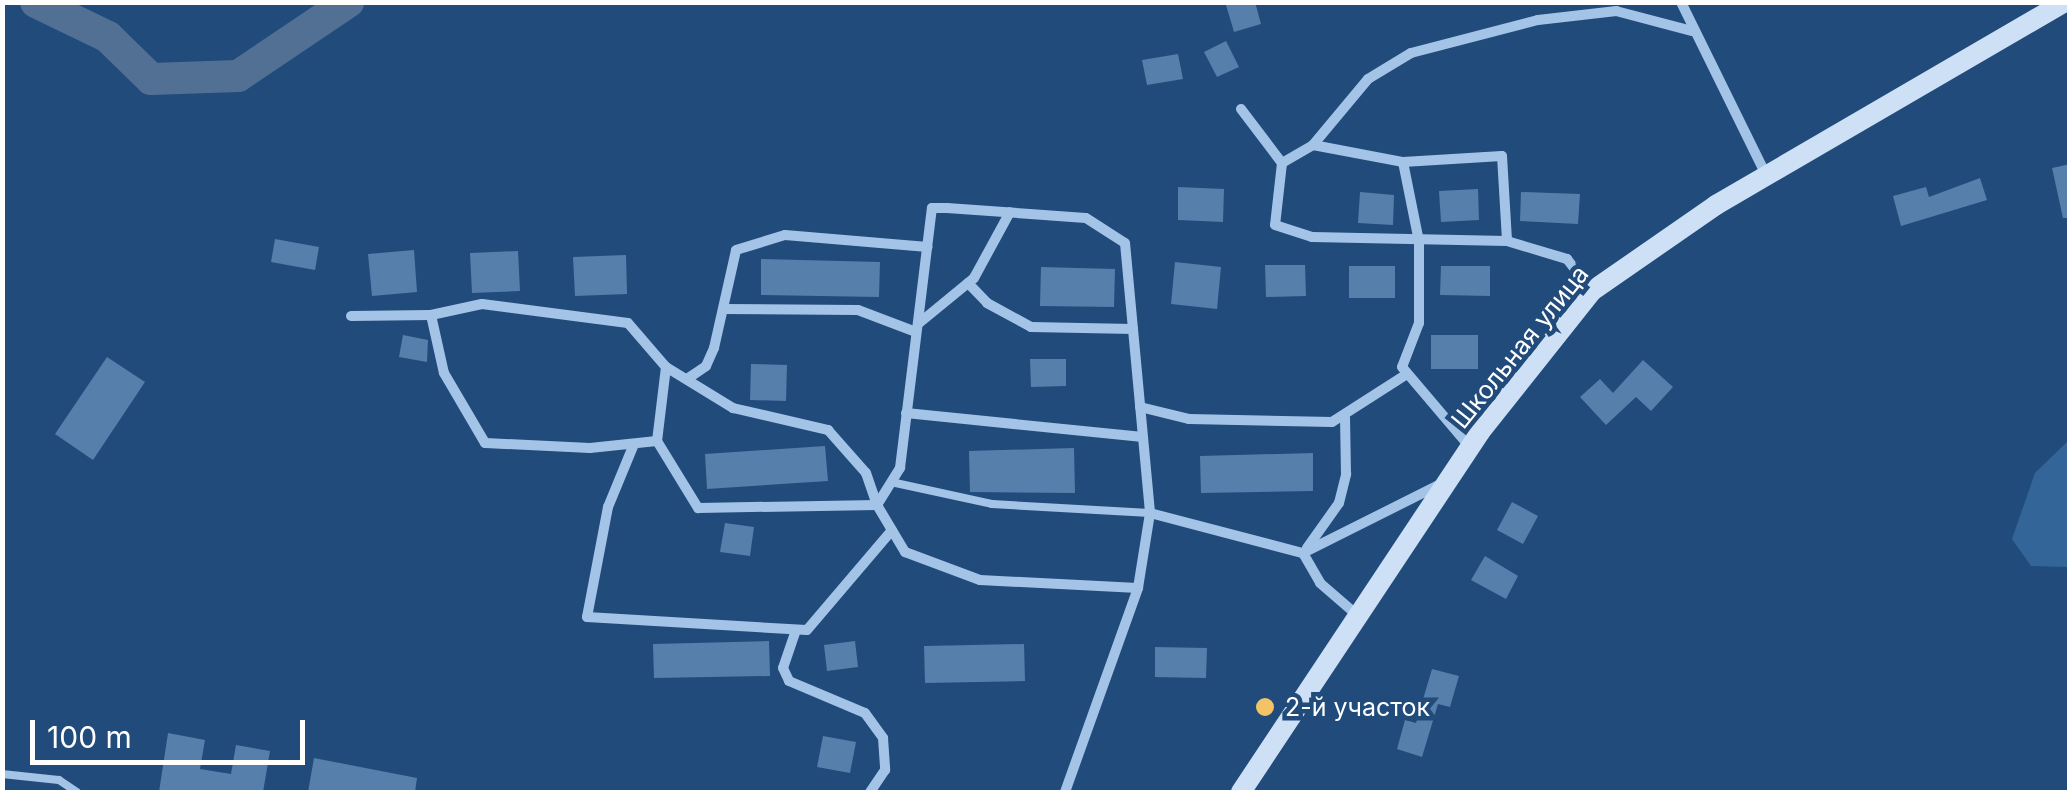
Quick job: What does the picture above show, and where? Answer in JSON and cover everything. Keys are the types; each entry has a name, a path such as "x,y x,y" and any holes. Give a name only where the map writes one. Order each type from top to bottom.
{"street":[{"path":"1681,2 1692,32 1766,175"},
{"name":"Школьная улица","path":"1241,792 1470,447 1592,291 1766,175 2064,2"},
{"path":"1282,164 1313,144 1368,79 1411,52 1538,20 1616,11 1692,32"},
{"path":"1241,109 1282,164 1275,224 1312,237 1507,241 1568,259 1592,291"},
{"path":"1313,144 1404,162 1502,156 1507,241"},
{"path":"1404,162 1419,241 1420,323 1402,367 1470,447"},
{"path":"877,506 900,468 932,208 1086,218 1125,243 1150,513 1138,588 1065,792"},
{"path":"917,328 968,284 1010,212"},
{"path":"688,378 710,360 736,250 785,235 927,247"},
{"path":"968,284 987,303 1031,326 1133,329"},
{"path":"351,316 431,314 482,304 628,324 666,367 733,408 828,430 866,473 877,506 905,552 980,580 1138,588"},
{"path":"723,309 858,310 917,328"},
{"path":"431,314 444,373 485,443 658,441"},
{"path":"666,367 658,441 698,508 877,506"},
{"path":"1140,408 1268,424 1346,418 1407,374"},
{"path":"906,413 1143,437"},
{"path":"1304,553 1339,503 1346,474 1346,418"},
{"path":"634,444 608,507 587,617 807,630 892,530"},
{"path":"1150,513 1304,553 1446,482"},
{"path":"1304,553 1320,583 1357,615"},
{"path":"796,630 784,668 789,681 865,713 882,738 886,770 870,792"}],"lane":[{"path":"891,482 992,504 1150,513"},
{"path":"2,774 59,780 77,792"}],"shaded area":[{"path":"2069,440 2069,567 2031,566 2012,539 2035,473"}],"building":[{"path":"1255,2 1261,24 1234,32 1226,5"},
{"path":"1226,41 1239,67 1217,77 1204,52"},
{"path":"1178,54 1183,79 1147,85 1142,60"},
{"path":"2070,164 2070,218 2063,218 2052,168"},
{"path":"1980,178 1987,200 1901,226 1893,196 1926,187 1929,197"},
{"path":"1178,187 1224,189 1223,222 1178,220"},
{"path":"1478,189 1479,220 1441,222 1439,191"},
{"path":"1360,192 1394,195 1393,225 1358,223"},
{"path":"1521,192 1580,194 1578,224 1520,221"},
{"path":"275,239 319,247 315,270 271,262"},
{"path":"414,250 417,292 372,296 368,254"},
{"path":"518,251 520,291 472,293 470,253"},
{"path":"626,255 627,294 575,296 573,257"},
{"path":"761,259 880,262 879,297 761,295"},
{"path":"1175,262 1221,267 1217,309 1171,304"},
{"path":"1265,265 1305,265 1306,296 1266,297"},
{"path":"1349,266 1395,266 1395,298 1349,298"},
{"path":"1441,266 1490,266 1490,296 1440,295"},
{"path":"1041,267 1115,269 1114,307 1040,306"},
{"path":"403,335 428,340 427,362 399,357"},
{"path":"1431,335 1478,335 1478,369 1431,369"},
{"path":"107,357 145,382 93,460 55,434"},
{"path":"1030,359 1066,359 1066,386 1031,387"},
{"path":"1643,360 1673,387 1651,411 1636,397 1606,425 1580,397 1600,379 1613,393"},
{"path":"751,364 787,365 786,401 750,400"},
{"path":"825,446 828,481 707,489 705,454"},
{"path":"1074,448 1075,493 970,492 969,451"},
{"path":"1313,453 1313,491 1201,493 1200,456"},
{"path":"1512,502 1538,516 1523,544 1497,530"},
{"path":"725,523 754,527 750,556 720,552"},
{"path":"1485,556 1518,576 1506,599 1471,580"},
{"path":"769,641 770,676 654,678 653,644"},
{"path":"855,641 858,667 827,671 824,645"},
{"path":"1024,644 1025,681 925,683 924,646"},
{"path":"1155,647 1207,648 1206,678 1155,677"},
{"path":"1432,669 1459,676 1450,707 1438,704 1422,757 1397,749 1405,720 1416,723"},
{"path":"168,733 205,740 200,769 231,774 236,745 270,751 263,792 159,792"},
{"path":"823,736 856,742 850,773 817,767"},
{"path":"314,758 417,778 415,792 308,792"}],"waterway":[{"path":"36,2 108,37 151,79 238,76 348,2"}],"place":[{"name":"2-й участок","path":"1265,707"}]}
